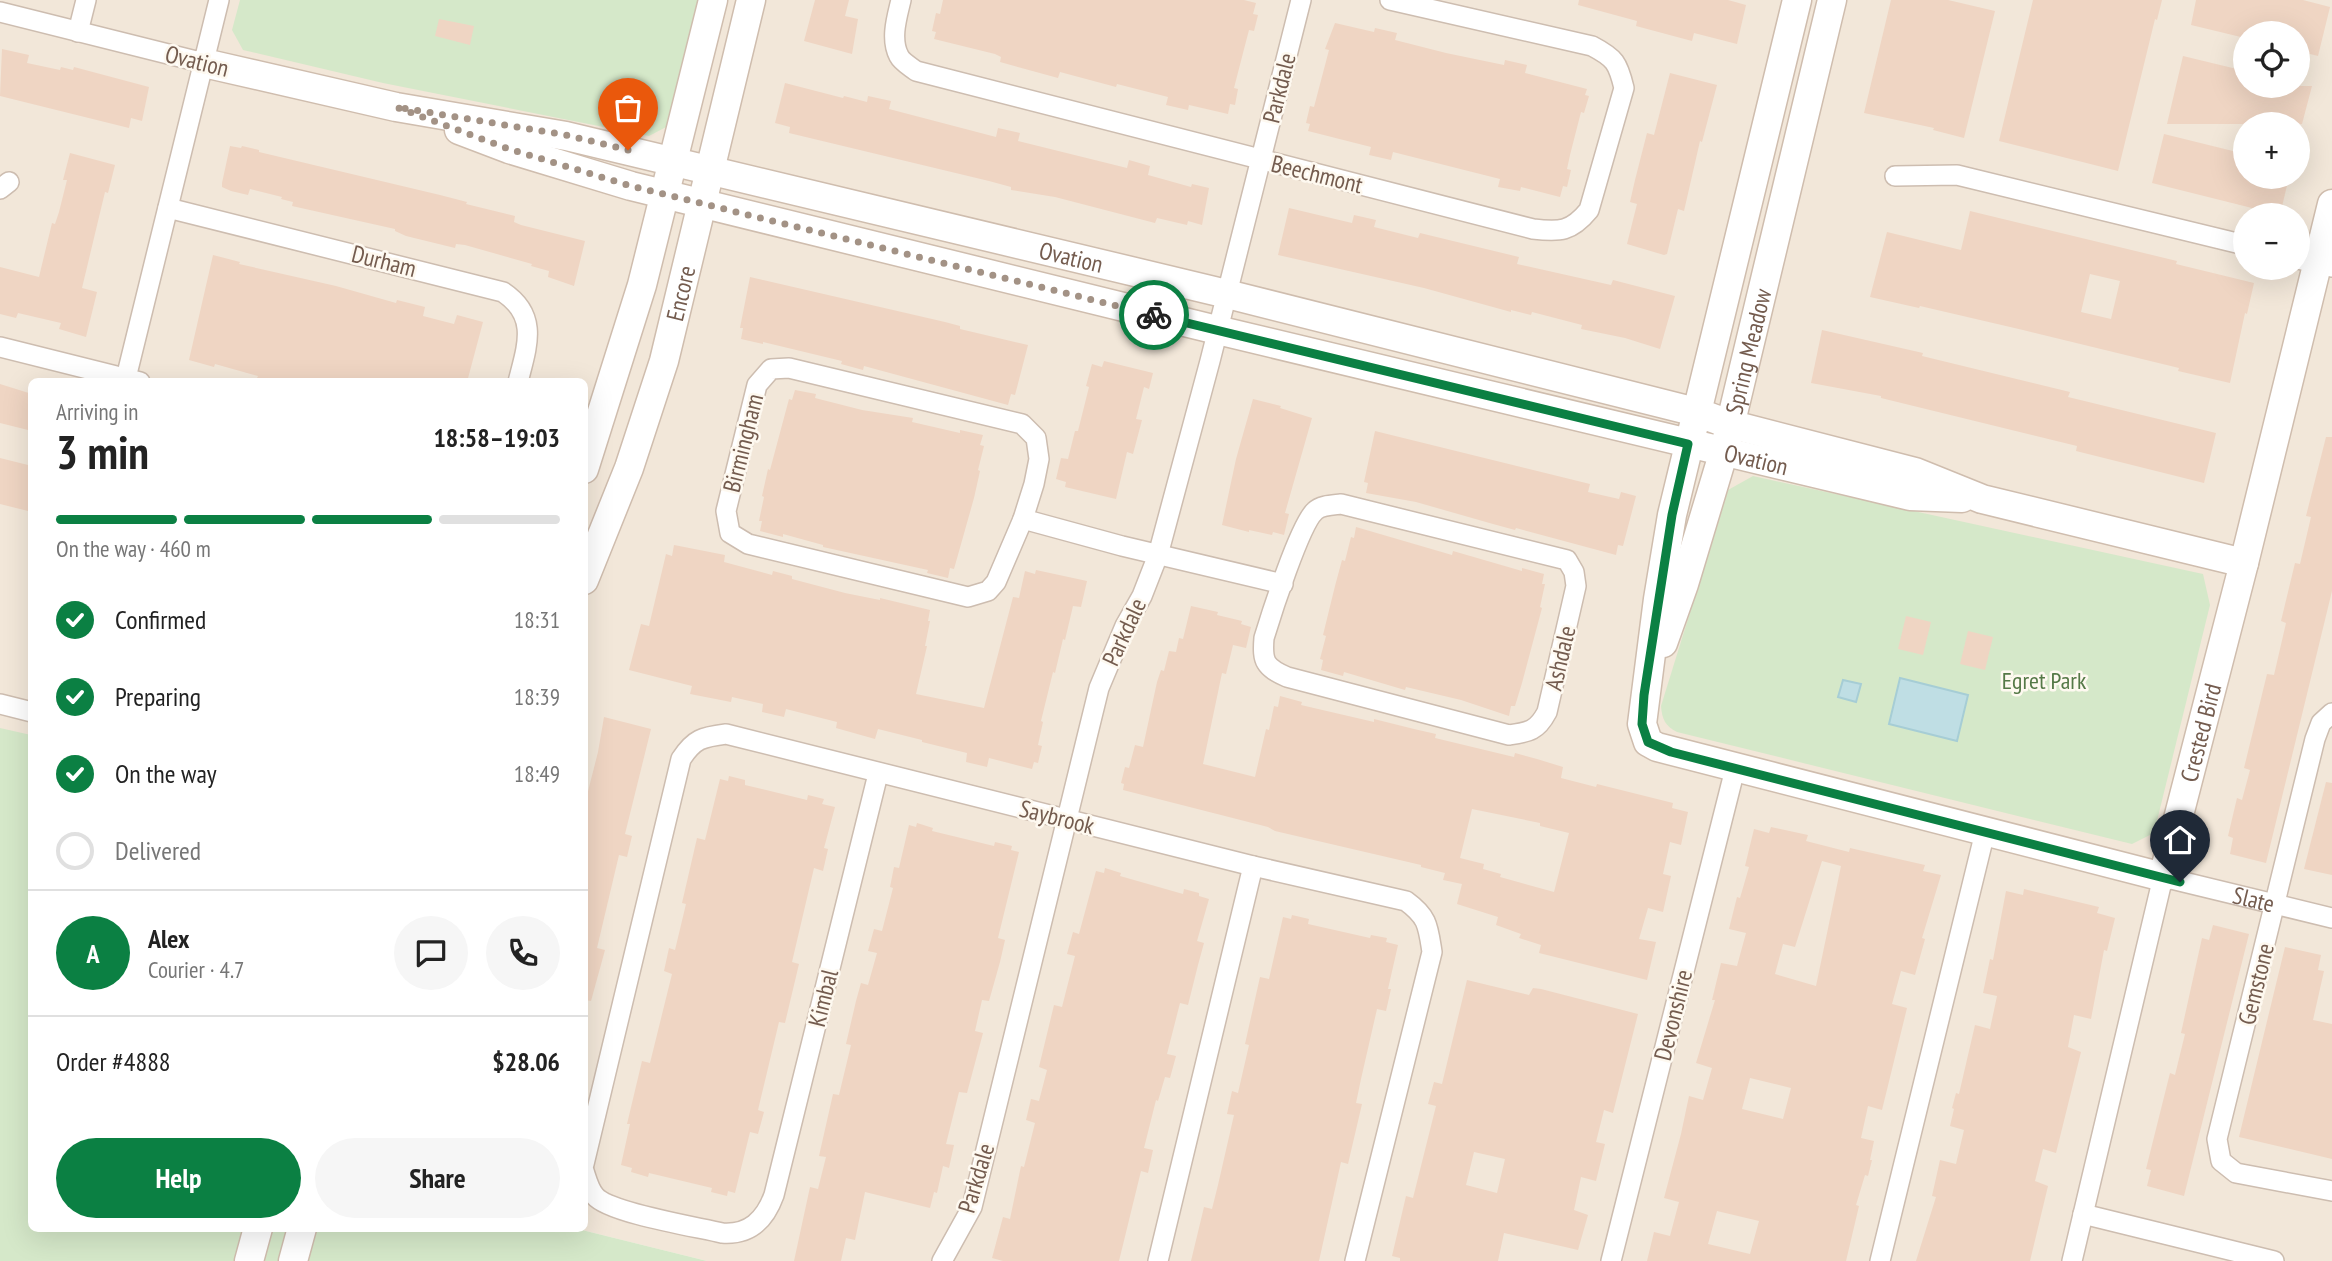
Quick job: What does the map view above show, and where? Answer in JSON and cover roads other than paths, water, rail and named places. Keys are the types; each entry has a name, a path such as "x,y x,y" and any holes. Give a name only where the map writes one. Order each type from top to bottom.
{"street":[{"path":"78,32 86,0"},
{"path":"130,378 168,208 219,0"},
{"name":"Encore","path":"588,456 642,285 713,0"},
{"name":"Encore","path":"588,570 629,468 664,361 751,0"},
{"name":"Beechmont","path":"901,0 895,22 895,42 900,58 916,71 1533,229 1558,232 1575,225 1589,210 1624,88 1619,68 1610,55 1592,46 1390,0"},
{"name":"Parkdale","path":"942,1261 972,1207 1099,688 1158,555 1301,0"},
{"name":"Spring Meadow","path":"1648,742 1642,724 1644,695 1670,527 1797,0"},
{"name":"Spring Meadow","path":"1644,695 1684,584 1724,451 1832,0"},
{"name":"Ovation","path":"0,12 396,107 566,135 1227,295 1696,412 1729,424 1915,472 1982,499 2244,563"},
{"name":"Ovation","path":"396,107 509,149 631,186 1910,496 1982,499"},
{"path":"1895,176 1957,175 2233,243"},
{"name":"Crested Bird","path":"2072,1261 2163,877 2332,204"},
{"name":"Durham","path":"168,208 503,292 512,298 523,312 528,333 519,378"},
{"path":"0,347 122,378"},
{"name":"Birmingham","path":"789,368 1022,424 1036,438 1039,458 1023,519 996,582 988,591 968,597 748,544 730,533 726,511 757,385 771,369 789,368"},
{"name":"Ashdale","path":"1341,504 1567,560 1574,572 1576,586 1547,712 1539,726 1509,735 1287,677 1271,670 1263,657 1264,638 1283,584 1304,527 1315,511 1341,504"},
{"path":"1023,519 1158,555 1283,584"},
{"path":"0,705 28,711"},
{"name":"Gemstone","path":"2332,713 2321,723 2315,739 2217,1139 2221,1161 2236,1173 2332,1191"},
{"name":"Saybrook","path":"588,1147 681,759 691,744 708,736 726,734 878,774 1406,901 1421,911 1429,930 1432,951 1355,1261"},
{"name":"Slate","path":"1648,742 1671,752 1735,769 2332,918"},
{"name":"Devonshire","path":"1611,1261 1735,769"},
{"name":"Kimbal","path":"588,1184 596,1198 619,1209 735,1234 749,1230 771,1206 878,774"},
{"path":"1880,1261 1985,832"},
{"path":"1158,1261 1253,866"},
{"path":"2083,1214 2274,1261"},
{"path":"249,1261 257,1232"},
{"path":"293,1261 301,1232"}],"water":[{"path":"1900,678 1968,695 1957,741 1889,724"},
{"path":"1843,680 1861,684 1856,702 1838,697"}],"park label":[{"name":"Egret Park","path":"2044,680"}]}
